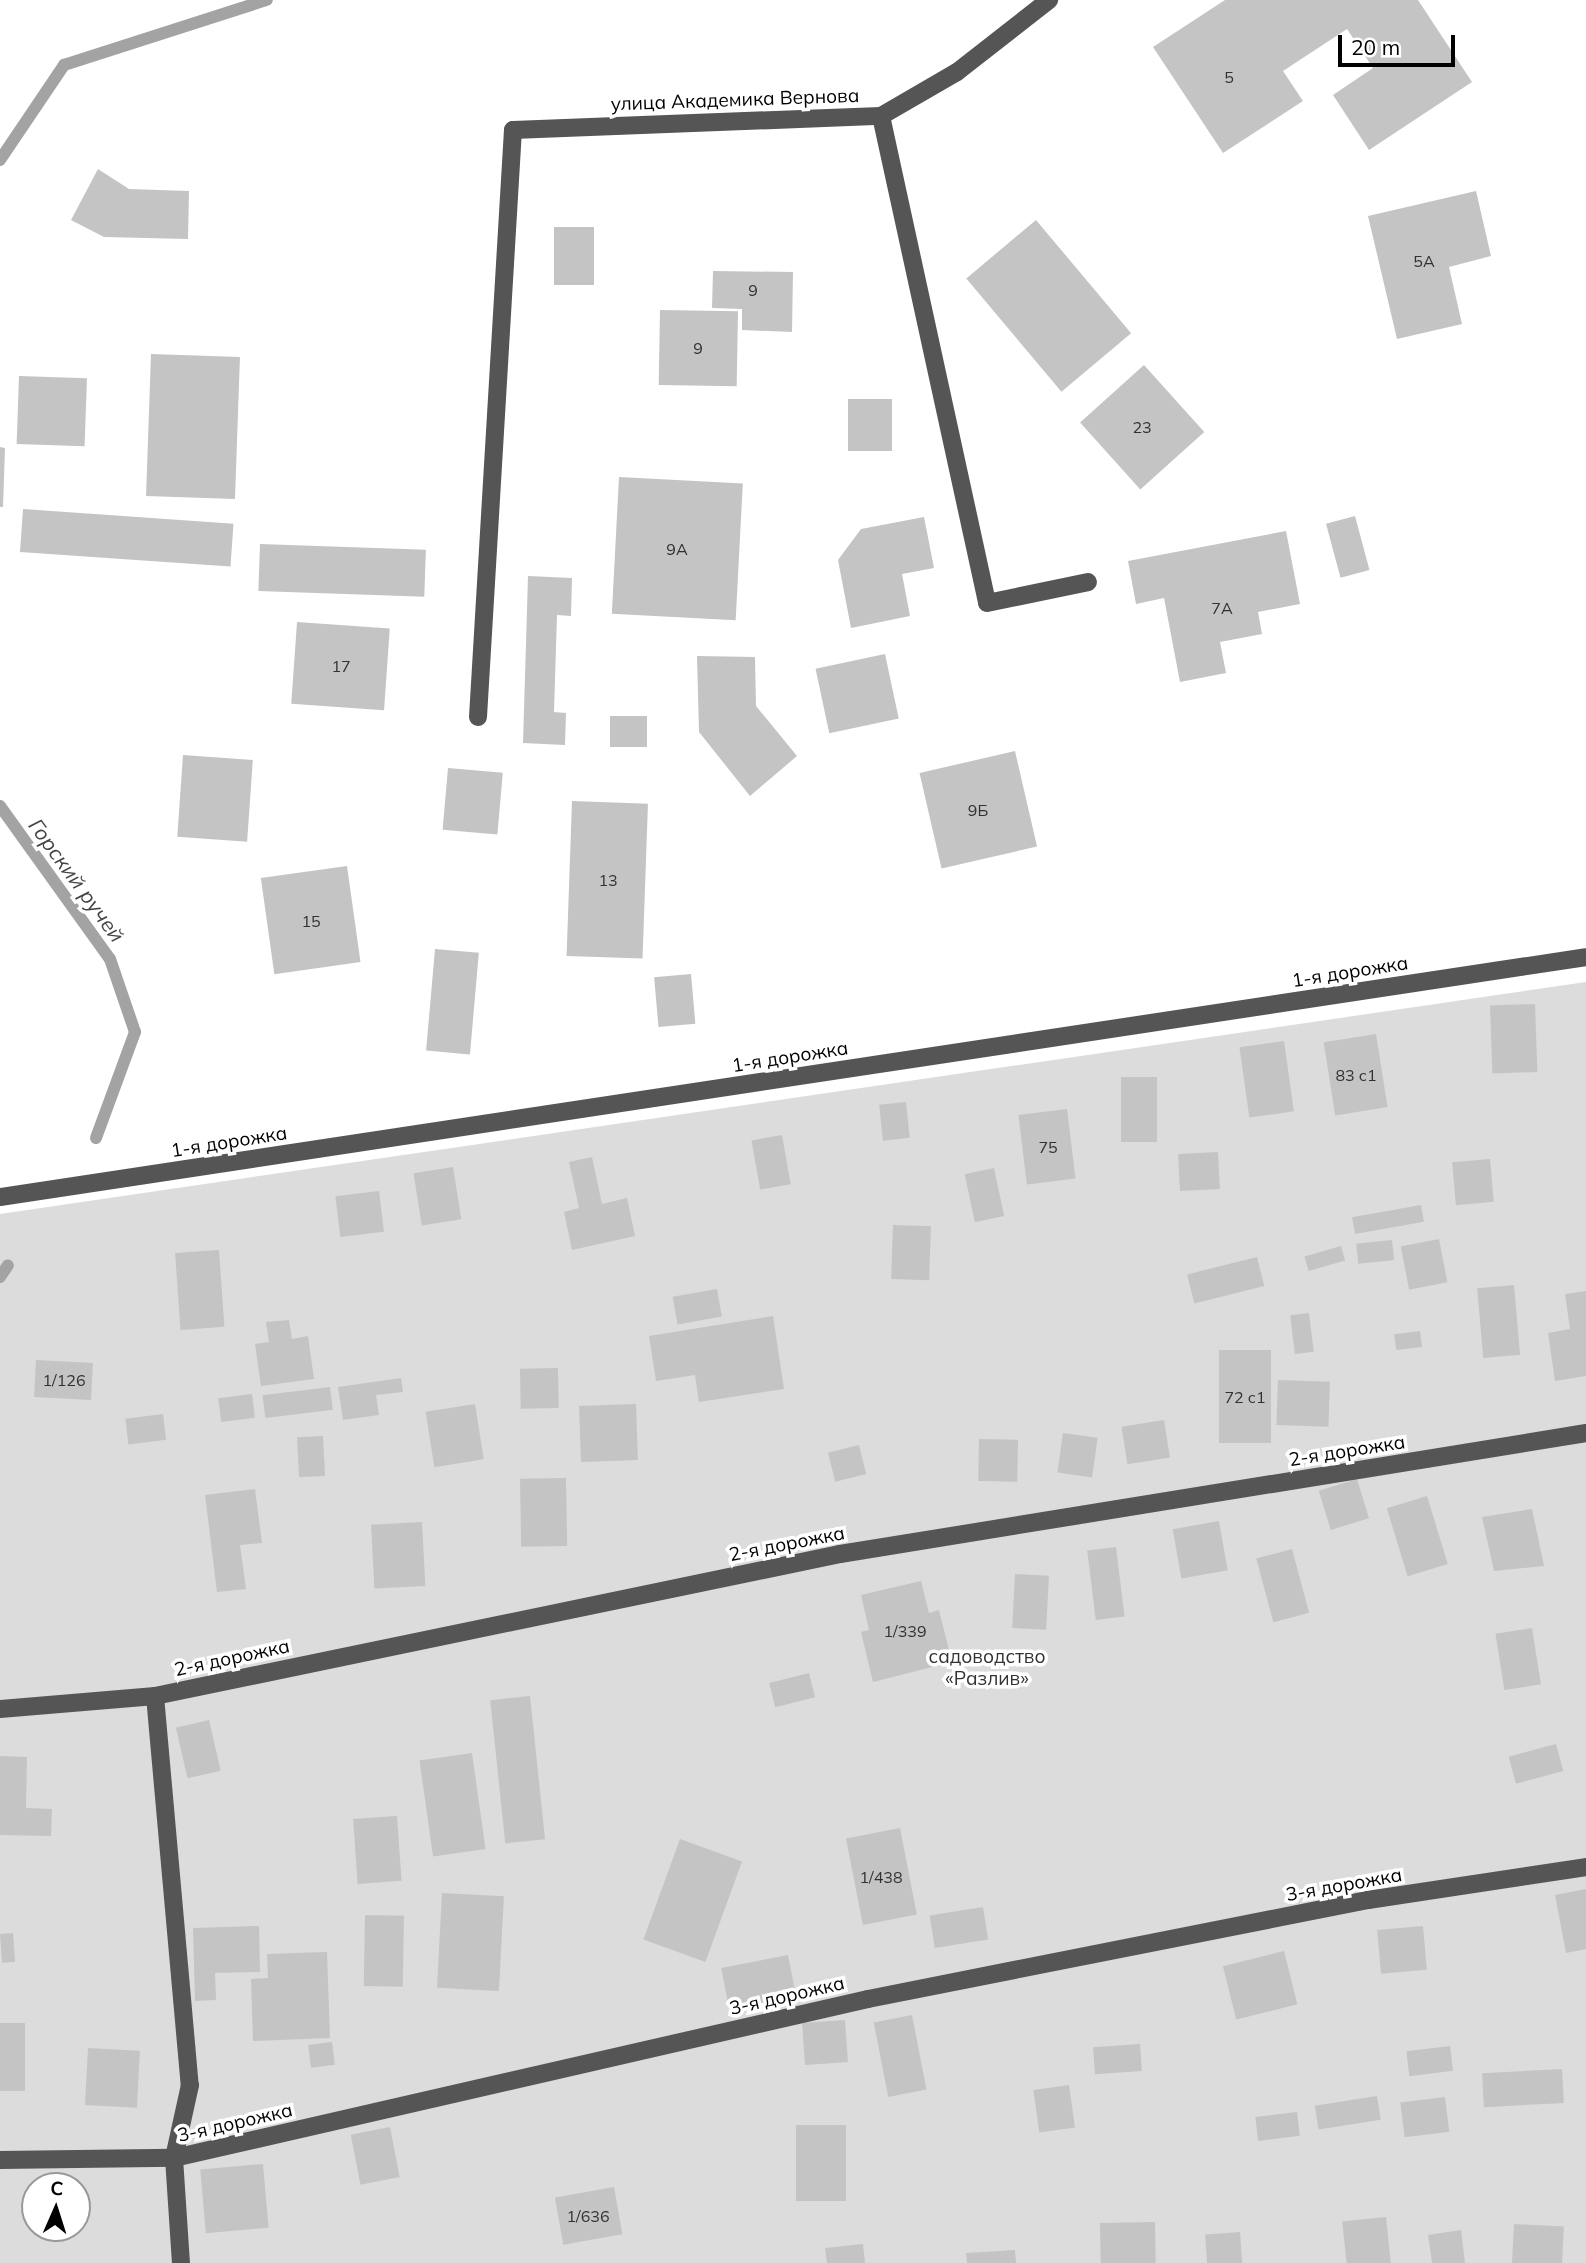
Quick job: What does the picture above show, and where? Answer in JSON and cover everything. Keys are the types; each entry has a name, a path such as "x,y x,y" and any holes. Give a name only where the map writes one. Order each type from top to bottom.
{"street":[{"name":"улица Академика Вернова","path":"478,717 513,130 881,116 957,72 1049,0"},
{"path":"881,116 987,603 1088,582"},
{"name":"1-я дорожка","path":"0,1197 1586,957"},
{"name":"2-я дорожка","path":"0,1709 155,1696 839,1554 1586,1433"},
{"path":"155,1696 190,2085 174,2158 181,2263"},
{"name":"3-я дорожка","path":"0,2160 174,2158 882,1996 1368,1900 1586,1867"}],"green space":[{"name":"садоводство «Разлив»","path":"1586,982 1586,2263 0,2263 0,1214"}],"building":[{"path":"1225,0 1418,0 1472,82 1369,150 1333,95 1373,68 1347,29 1283,71 1303,101 1223,153 1153,47"},
{"path":"98,169 129,189 189,191 188,239 104,237 71,220"},
{"path":"1476,191 1491,256 1449,267 1462,324 1397,339 1368,216"},
{"path":"1036,220 1131,333 1061,392 966,278"},
{"path":"554,227 594,227 594,285 554,285"},
{"path":"713,271 793,272 792,332 742,330 742,309 712,308"},
{"path":"660,310 738,311 737,386 659,385"},
{"path":"151,354 240,357 235,499 146,496"},
{"path":"1144,365 1204,432 1140,489 1080,423"},
{"path":"19,376 87,378 85,446 17,444"},
{"path":"848,399 892,399 892,451 848,451"},
{"path":"0,447 5,448 3,507 0,507"},
{"path":"619,477 743,483 736,620 612,614"},
{"path":"23,509 233,524 230,567 20,552"},
{"path":"1355,516 1369,570 1341,578 1326,524"},
{"path":"924,517 934,568 902,574 910,616 851,628 838,560 861,529"},
{"path":"1286,531 1300,604 1258,612 1262,634 1220,642 1226,673 1180,682 1164,598 1136,604 1128,561"},
{"path":"260,544 426,550 424,597 258,591"},
{"path":"528,576 572,578 571,616 557,615 554,712 566,713 565,745 523,743"},
{"path":"297,622 390,628 384,710 291,704"},
{"path":"885,654 899,719 829,733 816,669"},
{"path":"697,656 755,657 756,706 797,756 750,796 699,732"},
{"path":"610,716 647,716 647,747 610,747"},
{"path":"1015,751 1037,846 942,869 920,773"},
{"path":"183,755 253,760 247,842 177,837"},
{"path":"448,768 503,773 497,835 443,830"},
{"path":"572,801 648,804 643,959 567,956"},
{"path":"347,866 360,962 274,974 261,878"},
{"path":"435,949 479,953 470,1054 426,1051"},
{"path":"691,974 695,1024 658,1027 654,977"},
{"path":"1535,1004 1537,1072 1492,1074 1490,1006"},
{"path":"1376,1034 1388,1107 1335,1115 1324,1042"},
{"path":"1284,1041 1294,1111 1249,1118 1239,1047"},
{"path":"1121,1077 1157,1077 1157,1142 1121,1142"},
{"path":"906,1102 910,1138 883,1141 879,1105"},
{"path":"1067,1109 1076,1178 1027,1184 1018,1115"},
{"path":"782,1135 791,1184 760,1190 751,1140"},
{"path":"1218,1152 1220,1189 1180,1191 1178,1154"},
{"path":"592,1157 602,1204 627,1198 635,1236 572,1250 564,1212 579,1208 569,1162"},
{"path":"1490,1159 1494,1202 1456,1205 1452,1162"},
{"path":"453,1167 461,1219 422,1226 413,1173"},
{"path":"994,1168 1004,1216 975,1222 965,1174"},
{"path":"379,1191 384,1232 340,1237 335,1196"},
{"path":"1421,1205 1424,1222 1355,1234 1352,1217"},
{"path":"893,1225 931,1226 929,1280 891,1279"},
{"path":"1439,1239 1447,1282 1409,1290 1401,1246"},
{"path":"1392,1240 1394,1260 1358,1264 1356,1244"},
{"path":"1341,1246 1345,1260 1309,1271 1304,1256"},
{"path":"219,1250 224,1327 180,1330 175,1253"},
{"path":"1257,1257 1264,1286 1194,1304 1187,1274"},
{"path":"1514,1285 1520,1355 1483,1358 1477,1288"},
{"path":"717,1289 722,1317 678,1324 673,1297"},
{"path":"1586,1291 1586,1376 1555,1381 1548,1333 1570,1329 1565,1294"},
{"path":"1309,1313 1314,1352 1295,1354 1290,1315"},
{"path":"773,1316 784,1389 699,1402 695,1375 656,1381 649,1336"},
{"path":"289,1320 292,1339 308,1336 314,1379 261,1386 255,1344 269,1342 266,1322"},
{"path":"1420,1331 1422,1347 1396,1350 1394,1334"},
{"path":"1219,1350 1271,1350 1271,1443 1219,1443"},
{"path":"36,1360 93,1363 91,1400 34,1397"},
{"path":"558,1368 559,1408 521,1409 520,1369"},
{"path":"401,1378 403,1392 376,1395 379,1415 343,1420 338,1387"},
{"path":"1278,1380 1330,1382 1328,1427 1276,1425"},
{"path":"330,1387 333,1410 265,1418 263,1395"},
{"path":"252,1394 255,1418 221,1422 218,1398"},
{"path":"475,1404 484,1459 434,1467 426,1412"},
{"path":"636,1404 638,1460 581,1462 579,1406"},
{"path":"163,1414 166,1440 128,1444 125,1419"},
{"path":"1164,1420 1170,1458 1127,1464 1122,1427"},
{"path":"1063,1433 1098,1438 1092,1477 1057,1473"},
{"path":"323,1436 325,1476 299,1477 297,1437"},
{"path":"979,1439 1018,1440 1017,1482 978,1481"},
{"path":"859,1445 866,1474 835,1482 828,1453"},
{"path":"566,1478 567,1546 521,1547 520,1479"},
{"path":"1357,1479 1369,1518 1331,1530 1319,1491"},
{"path":"255,1489 262,1543 240,1545 246,1589 217,1592 205,1495"},
{"path":"1427,1496 1448,1564 1408,1576 1387,1508"},
{"path":"1532,1509 1544,1566 1494,1571 1482,1517"},
{"path":"1219,1521 1228,1570 1181,1578 1173,1529"},
{"path":"422,1522 425,1586 374,1589 371,1525"},
{"path":"1116,1547 1125,1616 1096,1620 1087,1551"},
{"path":"1292,1549 1309,1613 1273,1622 1256,1559"},
{"path":"1015,1574 1049,1576 1046,1630 1012,1628"},
{"path":"921,1581 929,1613 939,1610 952,1662 873,1682 861,1632 869,1630 861,1595"},
{"path":"1532,1628 1541,1684 1504,1690 1495,1634"},
{"path":"809,1673 815,1697 775,1707 769,1683"},
{"path":"530,1696 545,1839 505,1843 490,1700"},
{"path":"209,1720 221,1771 188,1778 176,1728"},
{"path":"1556,1744 1563,1771 1516,1784 1509,1757"},
{"path":"472,1753 485,1849 433,1856 420,1760"},
{"path":"0,1756 27,1757 26,1808 52,1809 51,1836 0,1835"},
{"path":"397,1816 402,1881 358,1884 353,1819"},
{"path":"900,1828 917,1914 863,1925 846,1838"},
{"path":"680,1839 742,1862 705,1962 643,1940"},
{"path":"1586,1889 1586,1949 1566,1953 1555,1895"},
{"path":"442,1893 504,1896 499,1991 437,1988"},
{"path":"983,1907 988,1940 935,1948 930,1915"},
{"path":"365,1915 404,1916 403,1987 364,1986"},
{"path":"259,1926 260,1972 215,1973 216,2000 195,2001 193,1928"},
{"path":"1423,1926 1427,1970 1381,1974 1377,1930"},
{"path":"13,1933 15,1962 2,1963 0,1934"},
{"path":"1284,1951 1297,2004 1236,2020 1223,1966"},
{"path":"327,1952 330,2038 253,2041 251,1979 268,1978 267,1954"},
{"path":"788,1955 796,1997 729,2010 721,1968"},
{"path":"912,2015 927,2090 888,2097 874,2022"},
{"path":"845,2020 848,2062 805,2065 802,2023"},
{"path":"0,2023 25,2023 25,2091 0,2091"},
{"path":"332,2042 335,2065 311,2068 308,2045"},
{"path":"1140,2044 1142,2071 1095,2074 1093,2047"},
{"path":"1450,2046 1453,2071 1409,2076 1406,2051"},
{"path":"88,2048 140,2051 137,2108 85,2105"},
{"path":"1562,2069 1564,2103 1484,2107 1482,2073"},
{"path":"1069,2085 1075,2128 1039,2133 1033,2090"},
{"path":"1377,2096 1381,2120 1319,2130 1315,2106"},
{"path":"1445,2097 1449,2132 1405,2137 1400,2102"},
{"path":"1297,2112 1300,2136 1258,2141 1255,2117"},
{"path":"796,2125 846,2125 846,2201 796,2201"},
{"path":"390,2127 400,2177 360,2185 351,2135"},
{"path":"263,2164 269,2228 206,2233 200,2169"},
{"path":"614,2187 622,2234 563,2245 555,2197"},
{"path":"1386,2217 1391,2263 1347,2263 1342,2222"},
{"path":"1155,2222 1156,2263 1101,2263 1100,2223"},
{"path":"1514,2224 1564,2227 1562,2263 1512,2263"},
{"path":"1461,2230 1465,2263 1432,2263 1428,2235"},
{"path":"1240,2232 1242,2263 1207,2263 1205,2234"},
{"path":"863,2244 865,2263 827,2263 825,2248"},
{"path":"1015,2250 1016,2263 967,2263 966,2253"}],"waterway":[{"name":"Горский ручей","path":"0,160 64,65 267,0"},
{"name":"Горский ручей","path":"0,806 110,959 135,1032 96,1138"},
{"name":"Горский ручей","path":"0,1277 8,1265"}]}
